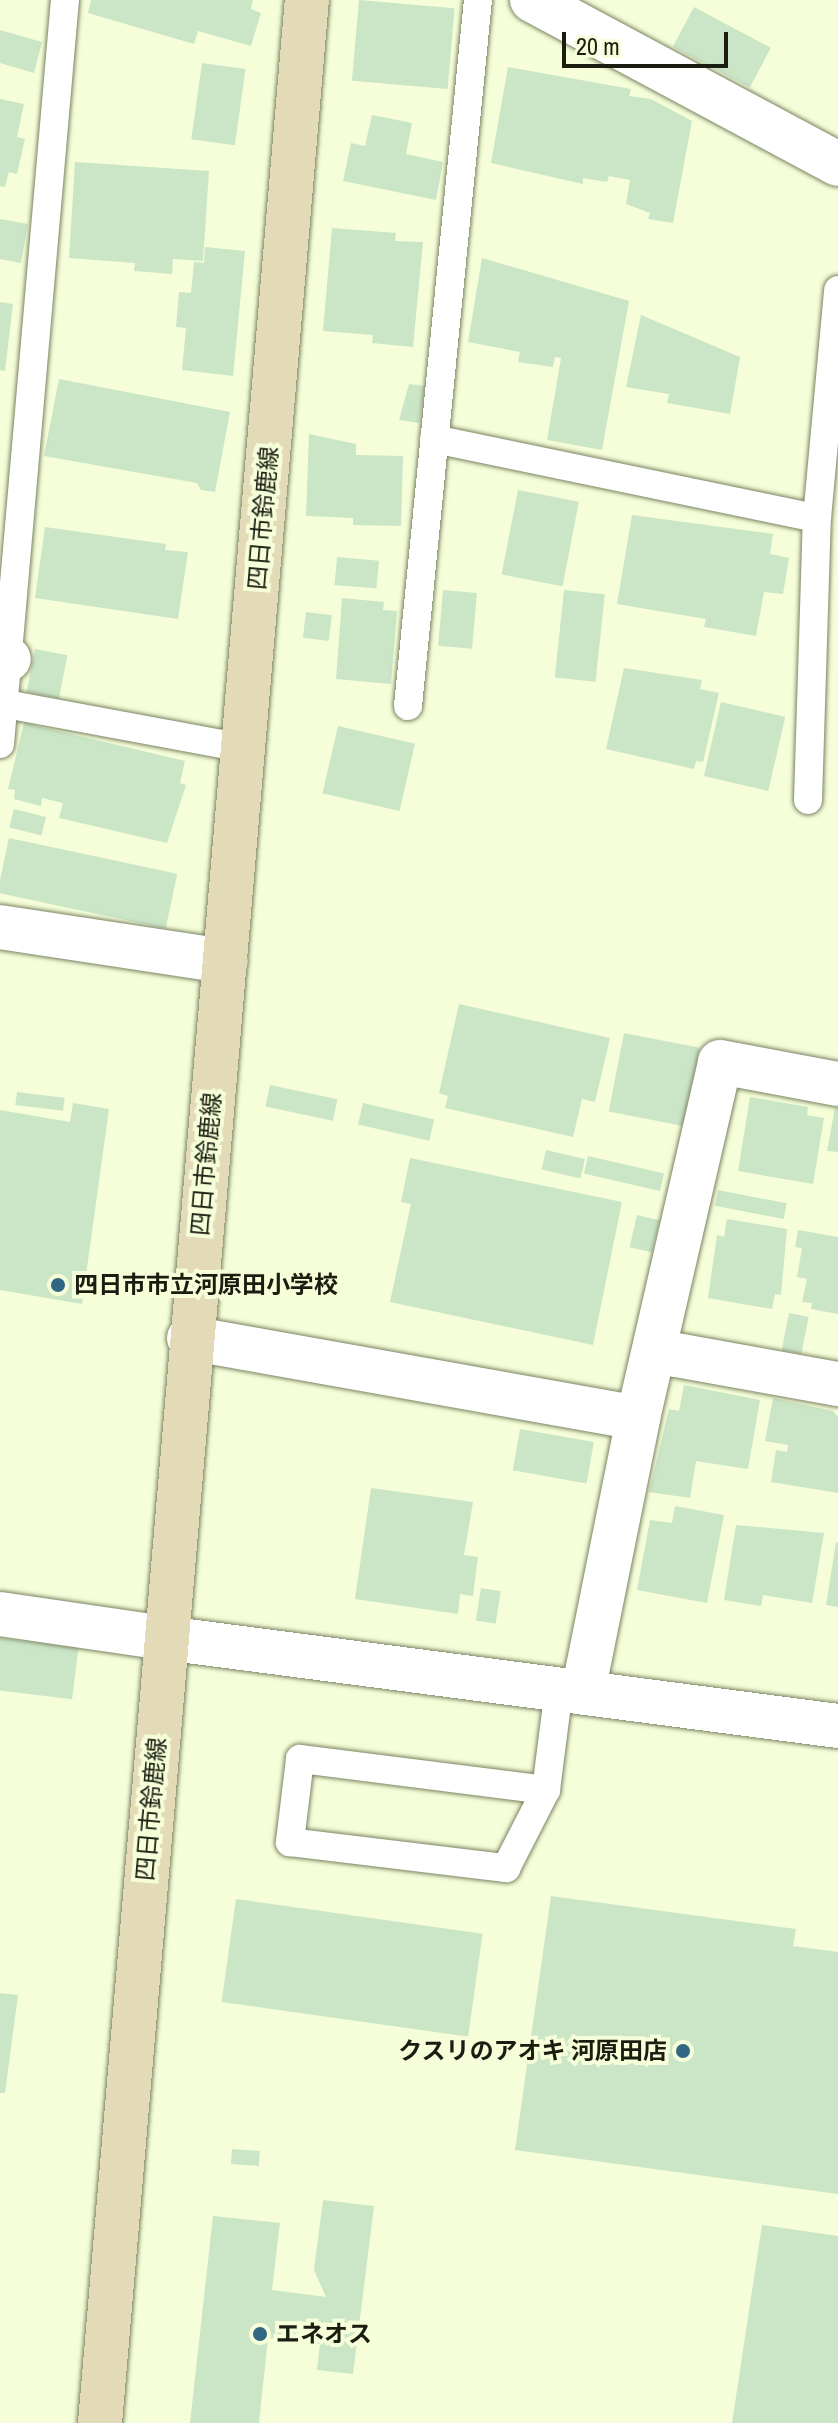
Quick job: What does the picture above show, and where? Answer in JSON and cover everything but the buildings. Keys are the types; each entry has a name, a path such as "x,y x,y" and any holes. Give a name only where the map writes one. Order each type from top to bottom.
{"main road":[{"name":"四日市鈴鹿線","path":"100,2423 189,1338 225,961 307,0"}],"street":[{"path":"532,0 838,164"},
{"path":"0,927 225,961"},
{"path":"571,1690 654,1351 720,1062 838,1084"},
{"path":"189,1338 638,1418"},
{"path":"654,1351 838,1384"},
{"path":"0,1614 838,1726"}],"lane":[{"path":"0,744 6,704 4,658 65,0"},
{"path":"408,706 478,0"},
{"path":"808,800 817,518 833,404 838,290"},
{"path":"434,439 817,518"},
{"path":"6,704 243,748"},
{"path":"546,1790 300,1759 290,1842 506,1868 546,1790 571,1690"}],"place":[{"name":"四日市市立河原田小学校","path":"58,1285"},
{"name":"クスリのアオキ 河原田店","path":"683,2051"},
{"name":"エネオス","path":"260,2334"}]}
